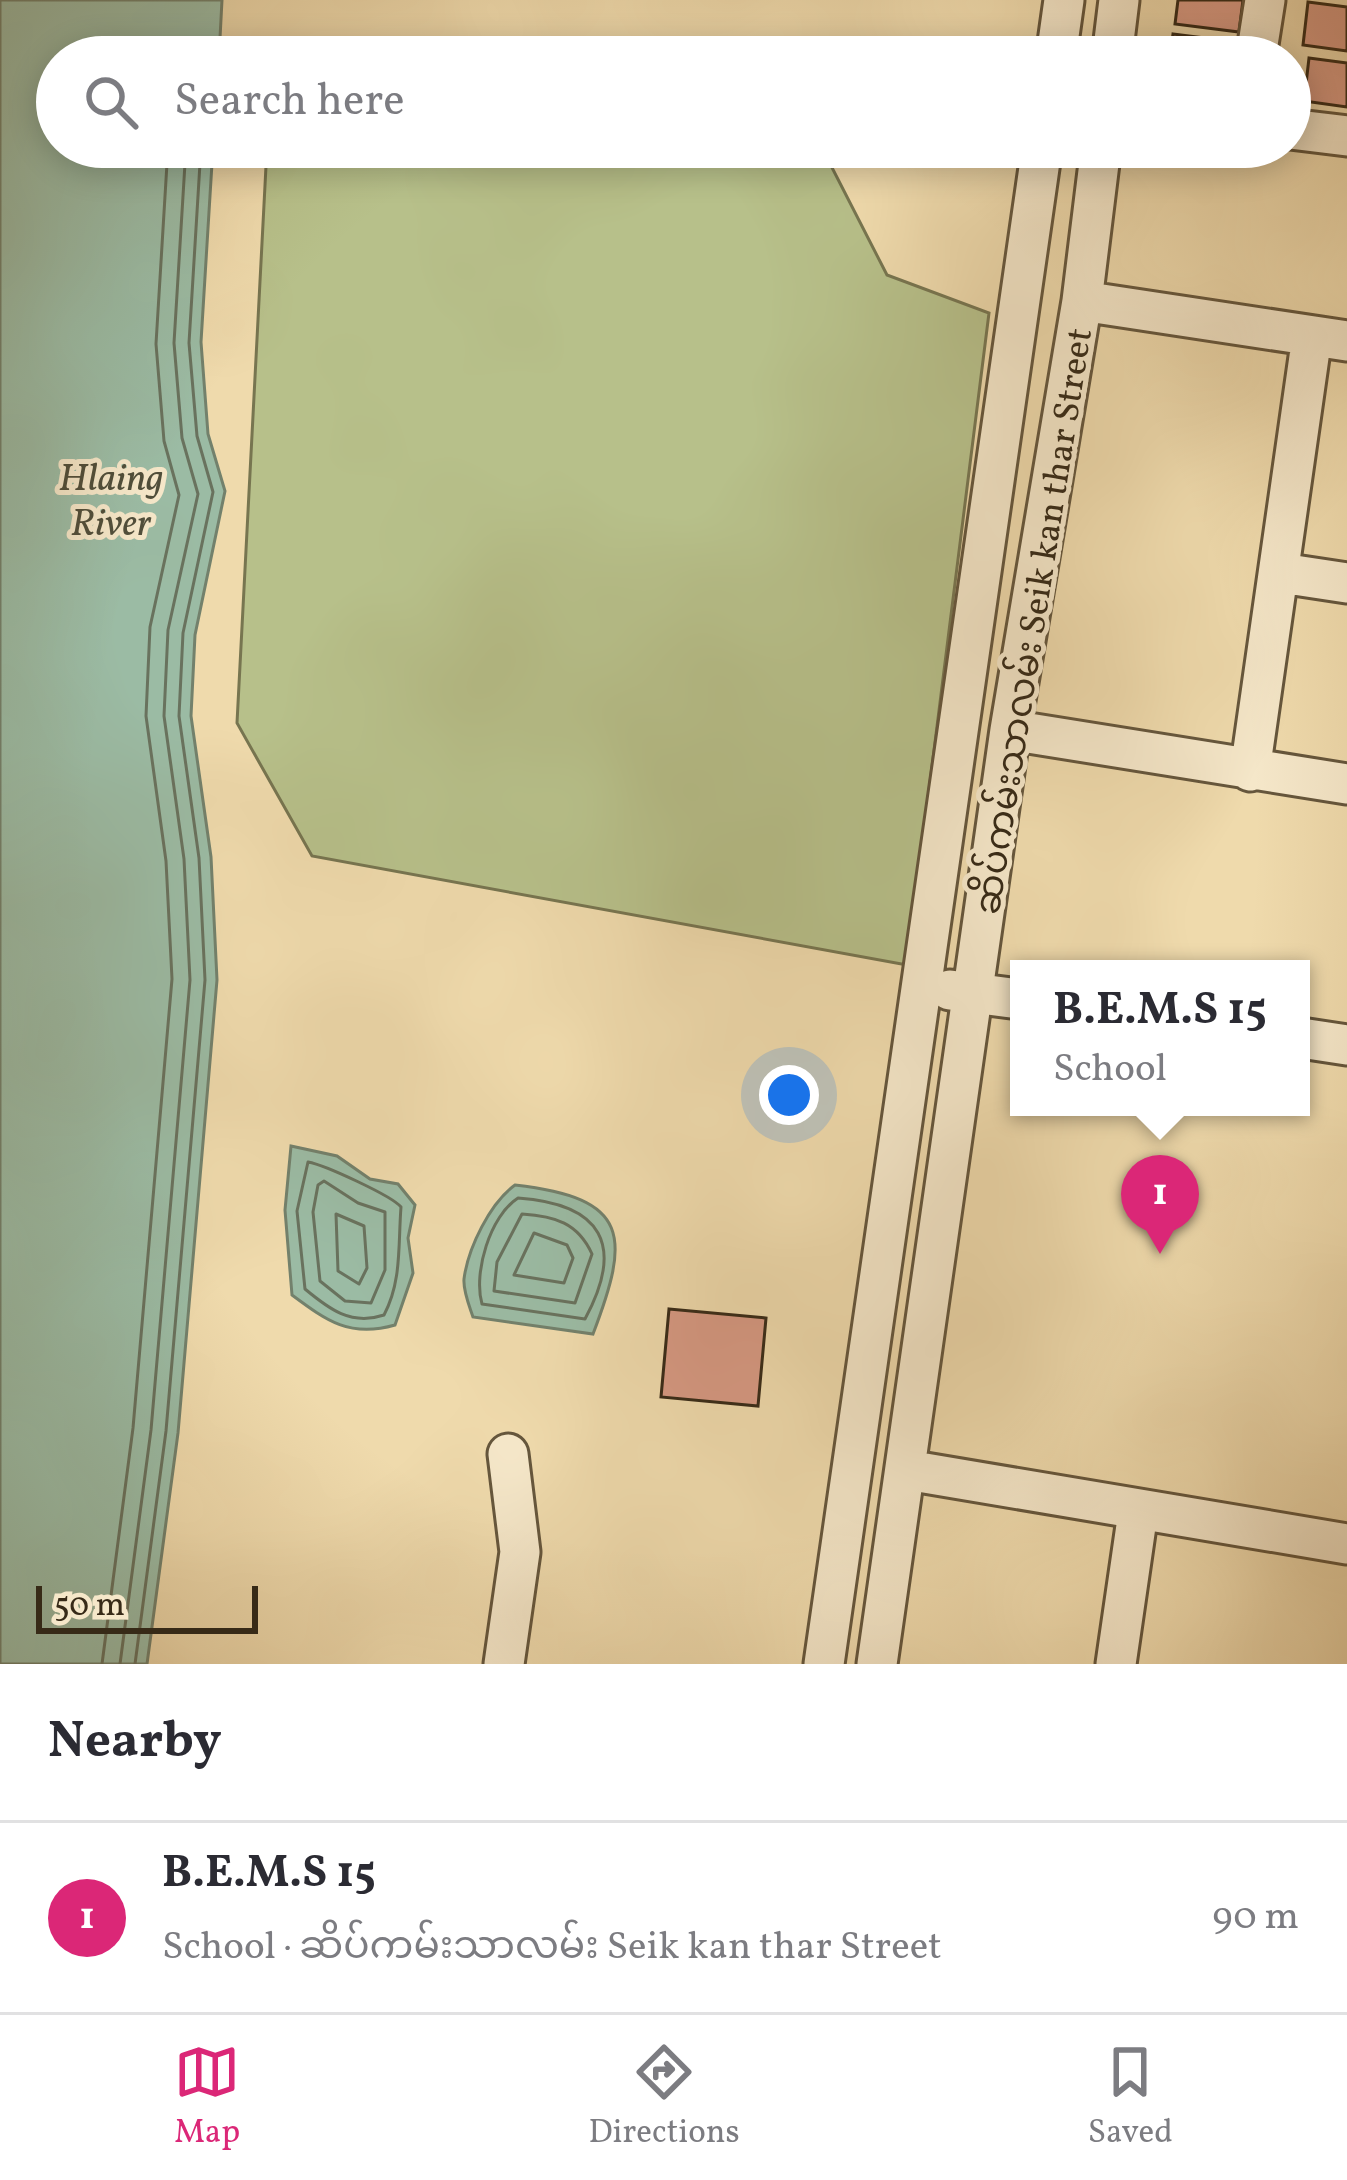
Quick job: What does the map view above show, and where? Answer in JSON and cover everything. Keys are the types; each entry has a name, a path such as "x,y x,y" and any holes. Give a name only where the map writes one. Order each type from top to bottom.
{"street":[{"path":"1058,36 1064,0"},
{"path":"1115,36 1119,0"},
{"path":"1259,36 1265,0"},
{"path":"1311,132 1347,136"},
{"name":"ဆိပ်ကမ်းသာလမ်း Seik kan thar Street","path":"824,1664 1039,168"},
{"name":"ဆိပ်ကမ်းသာလမ်း Seik kan thar Street","path":"877,1664 1010,730 1082,301 1098,168"},
{"path":"1082,301 1329,339 1281,573 1250,771"},
{"path":"1281,573 1347,583"},
{"path":"1010,730 1347,784"},
{"path":"921,986 1010,998"},
{"path":"1310,1039 1347,1045"},
{"path":"505,1664 520,1552 508,1454"},
{"path":"907,1471 1347,1544"},
{"path":"1116,1664 1138,1512"}],"shaded area":[{"path":"266,168 832,168 887,275 989,313 907,965 312,856 237,723"}],"water":[{"name":"Hlaing River","path":"0,0 222,0 220,36 36,36 36,168 212,168 201,342 208,434 225,491 195,635 191,716 211,857 217,980 178,1433 147,1664 0,1664"},
{"path":"291,1146 337,1156 370,1179 398,1184 415,1205 408,1238 413,1273 395,1325 365,1329 340,1325 292,1295 285,1210"},
{"path":"515,1185 581,1200 600,1212 611,1228 613,1272 593,1334 473,1317 464,1284 470,1254 489,1214"}],"building":[{"path":"1178,0 1243,0 1239,32 1175,24"},
{"path":"1308,2 1347,7 1347,51 1311,46 1311,36 1304,36"},
{"path":"1311,58 1347,63 1347,107 1311,102"},
{"path":"669,1309 766,1318 758,1406 661,1397"}],"place":[{"name":"B.E.M.S 15","path":"1160,1254"}]}
